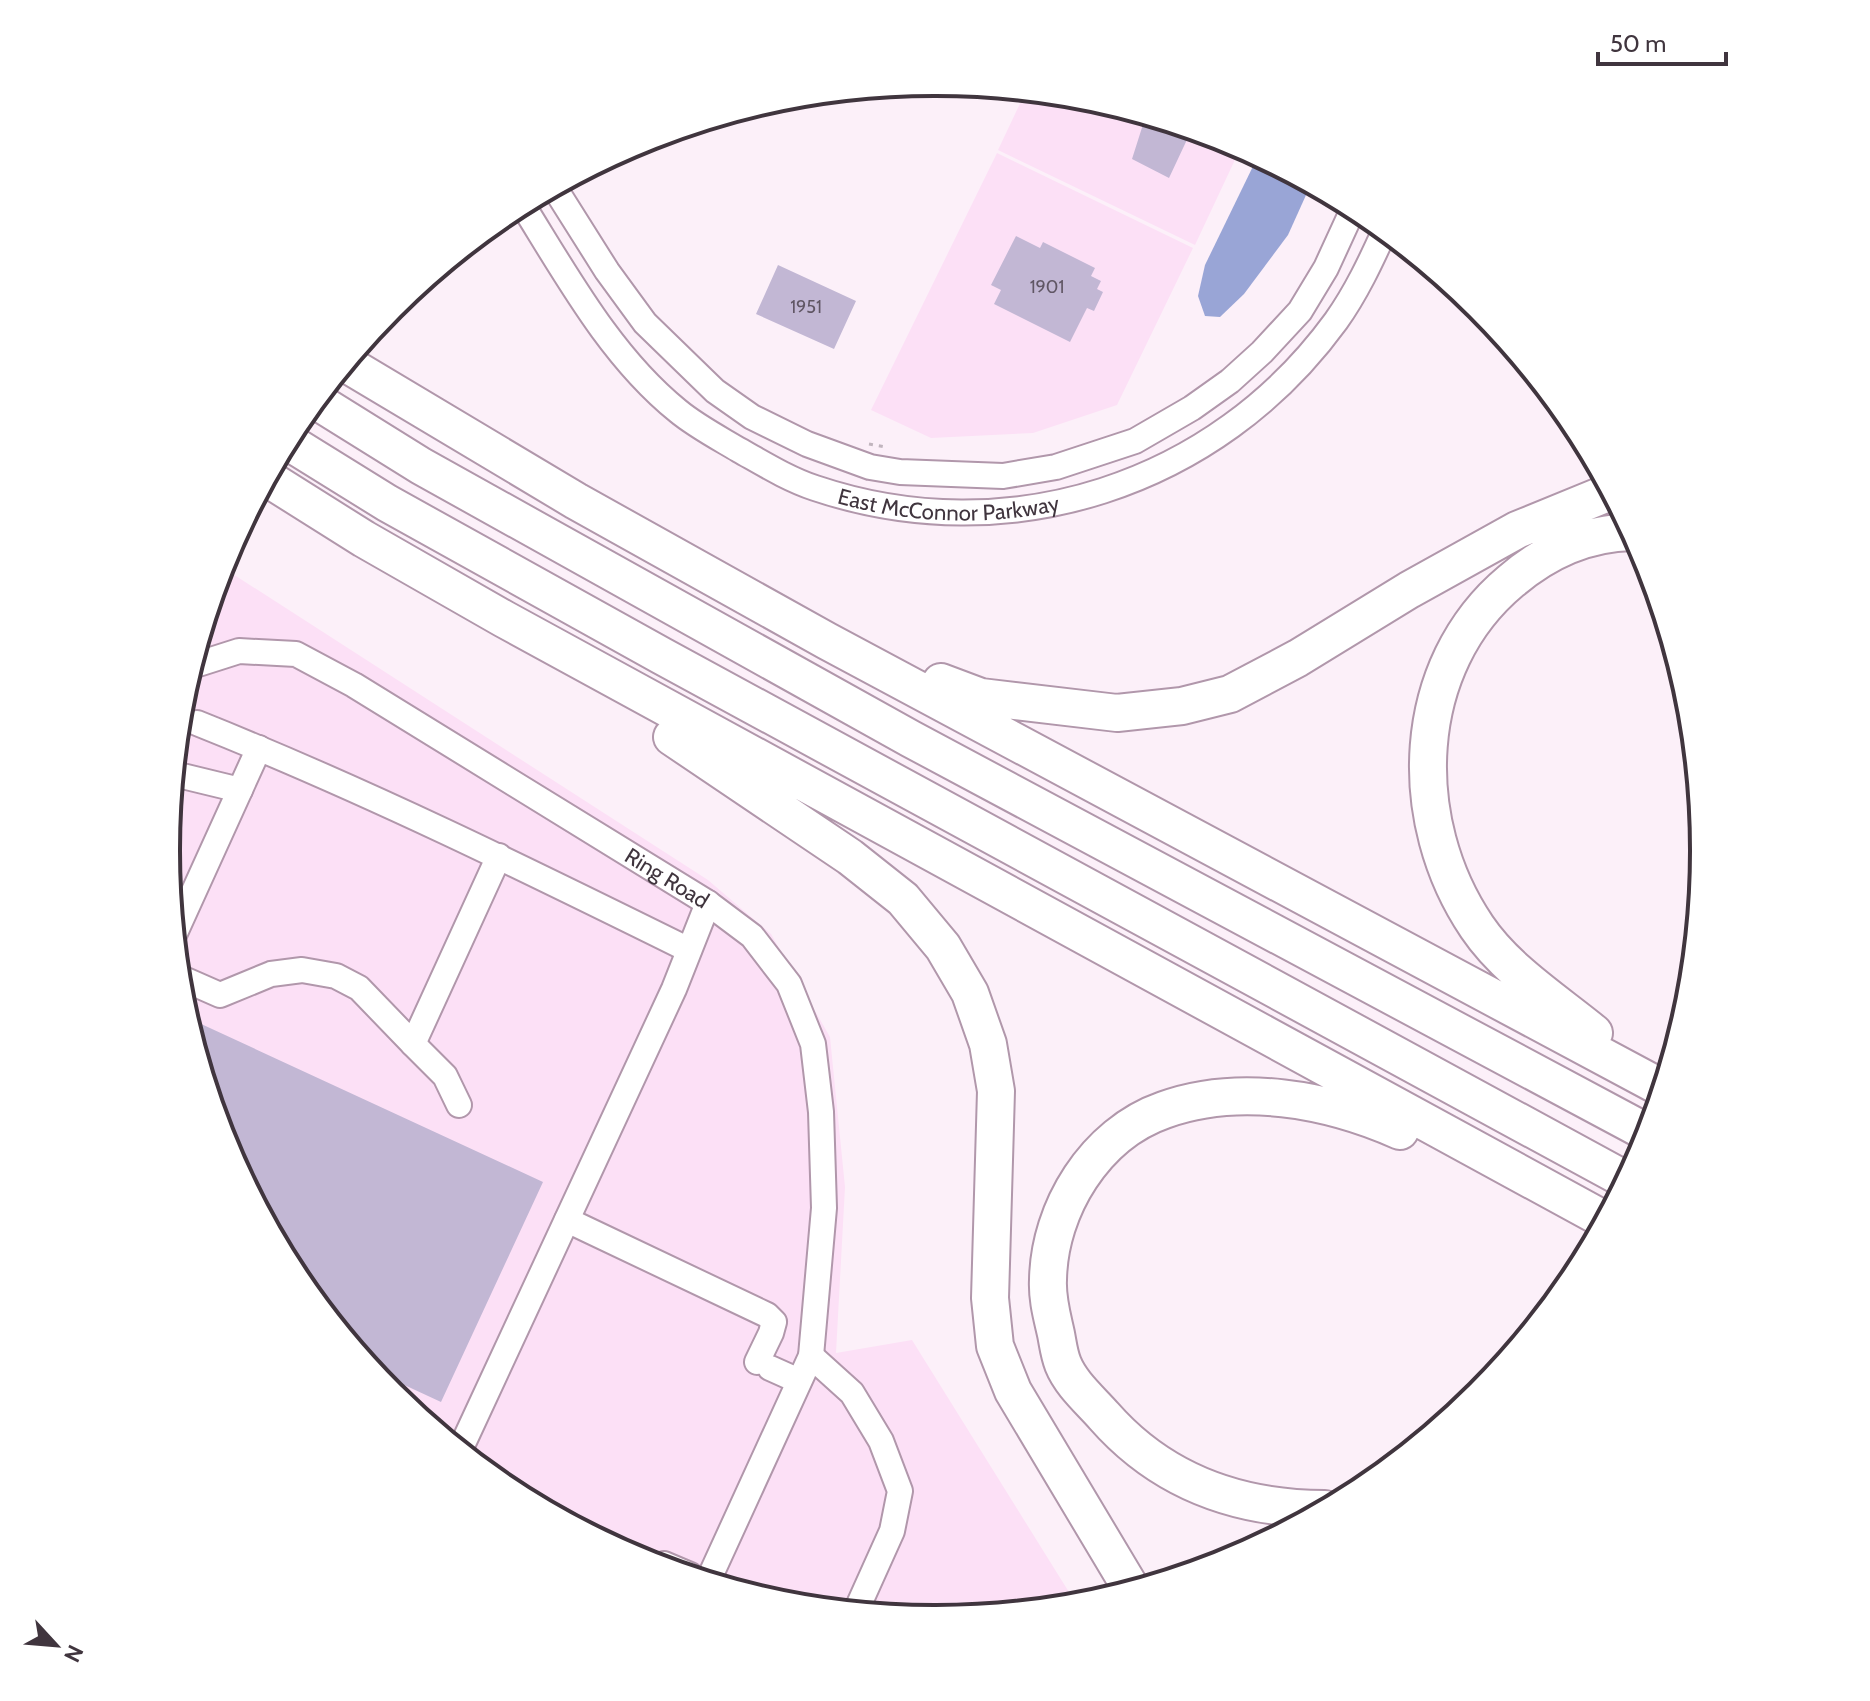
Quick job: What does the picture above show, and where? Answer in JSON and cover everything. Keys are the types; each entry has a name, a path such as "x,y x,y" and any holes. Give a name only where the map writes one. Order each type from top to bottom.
{"highway":[{"path":"355,369 576,501 827,641 1652,1082"},
{"path":"325,406 421,466 911,739 1636,1127"},
{"path":"298,448 387,503 662,656 1616,1174"},
{"path":"276,484 364,539 504,619 1595,1215"},
{"path":"827,641 981,697 1117,713 1182,706 1230,694 1298,658 1409,590 1517,530 1600,496"},
{"path":"1620,534 1575,542 1525,568 1492,596 1464,632 1446,670 1430,729 1427,787 1433,830 1445,863 1477,927 1502,957 1653,1081"},
{"path":"504,619 610,702 696,751 850,857 903,899 943,947 979,1015 996,1091 990,1298 995,1346 1013,1391 1126,1580"},
{"path":"1304,1509 1252,1503 1188,1481 1139,1452 1083,1394 1063,1365 1051,1313 1048,1279 1054,1232 1072,1191 1096,1156 1129,1127 1148,1116 1204,1099 1279,1097 1350,1112 1549,1190"}],"street":[{"name":"East McConnor Parkway","path":"560,196 607,271 645,323 715,391 752,417 807,444 870,467 900,472 1003,476 1056,467 1135,441 1192,408 1230,381 1300,311 1326,268 1348,219"},
{"name":"East McConnor Parkway","path":"529,215 579,295 628,363 678,411 776,471 812,487 890,507 972,513 1064,504 1180,460 1211,440 1244,417 1312,351 1345,307 1379,241"},
{"name":"Ring Road","path":"204,662 239,651 296,654 354,685 708,903 752,936 789,984 813,1044 821,1112 824,1208 811,1356 713,1571"},
{"path":"197,723 499,856 689,950"},
{"path":"183,914 259,748"},
{"path":"184,777 240,790"},
{"path":"413,1044 499,856"},
{"path":"465,1440 674,989 708,903"},
{"path":"193,983 220,995 271,974 302,970 336,976 359,988 445,1076 459,1105"},
{"path":"567,1220 767,1315 774,1322 763,1365 799,1381"},
{"path":"811,1356 852,1393 881,1441 900,1491 892,1531 861,1601"}],"path":[{"path":"865,443 891,448"}],"shaded area":[{"path":"1021,101 1082,110 1130,122 1178,136 1236,158 1195,245 998,150"},
{"path":"997,153 1193,248 1117,405 1033,433 931,438 871,410"},
{"path":"233,574 708,880 771,934 830,1037 845,1187 836,1353 912,1340 1070,1593 984,1603 886,1603 788,1591 692,1565 601,1527 516,1478 438,1418 368,1348 308,1270 258,1184 221,1093 195,998 182,900 182,801 195,703 206,655"}],"water":[{"path":"1253,166 1306,194 1288,235 1244,294 1220,317 1205,316 1198,296 1205,265"}],"building":[{"path":"1143,126 1187,139 1169,178 1132,159"},
{"path":"1016,236 1040,248 1043,242 1095,268 1091,276 1101,281 1097,289 1103,292 1094,311 1087,308 1070,342 994,304 1001,290 991,285"},
{"path":"778,265 856,301 834,349 756,314"},
{"path":"201,1024 543,1182 441,1402 400,1383 336,1310 308,1270 258,1184 238,1139"}]}
